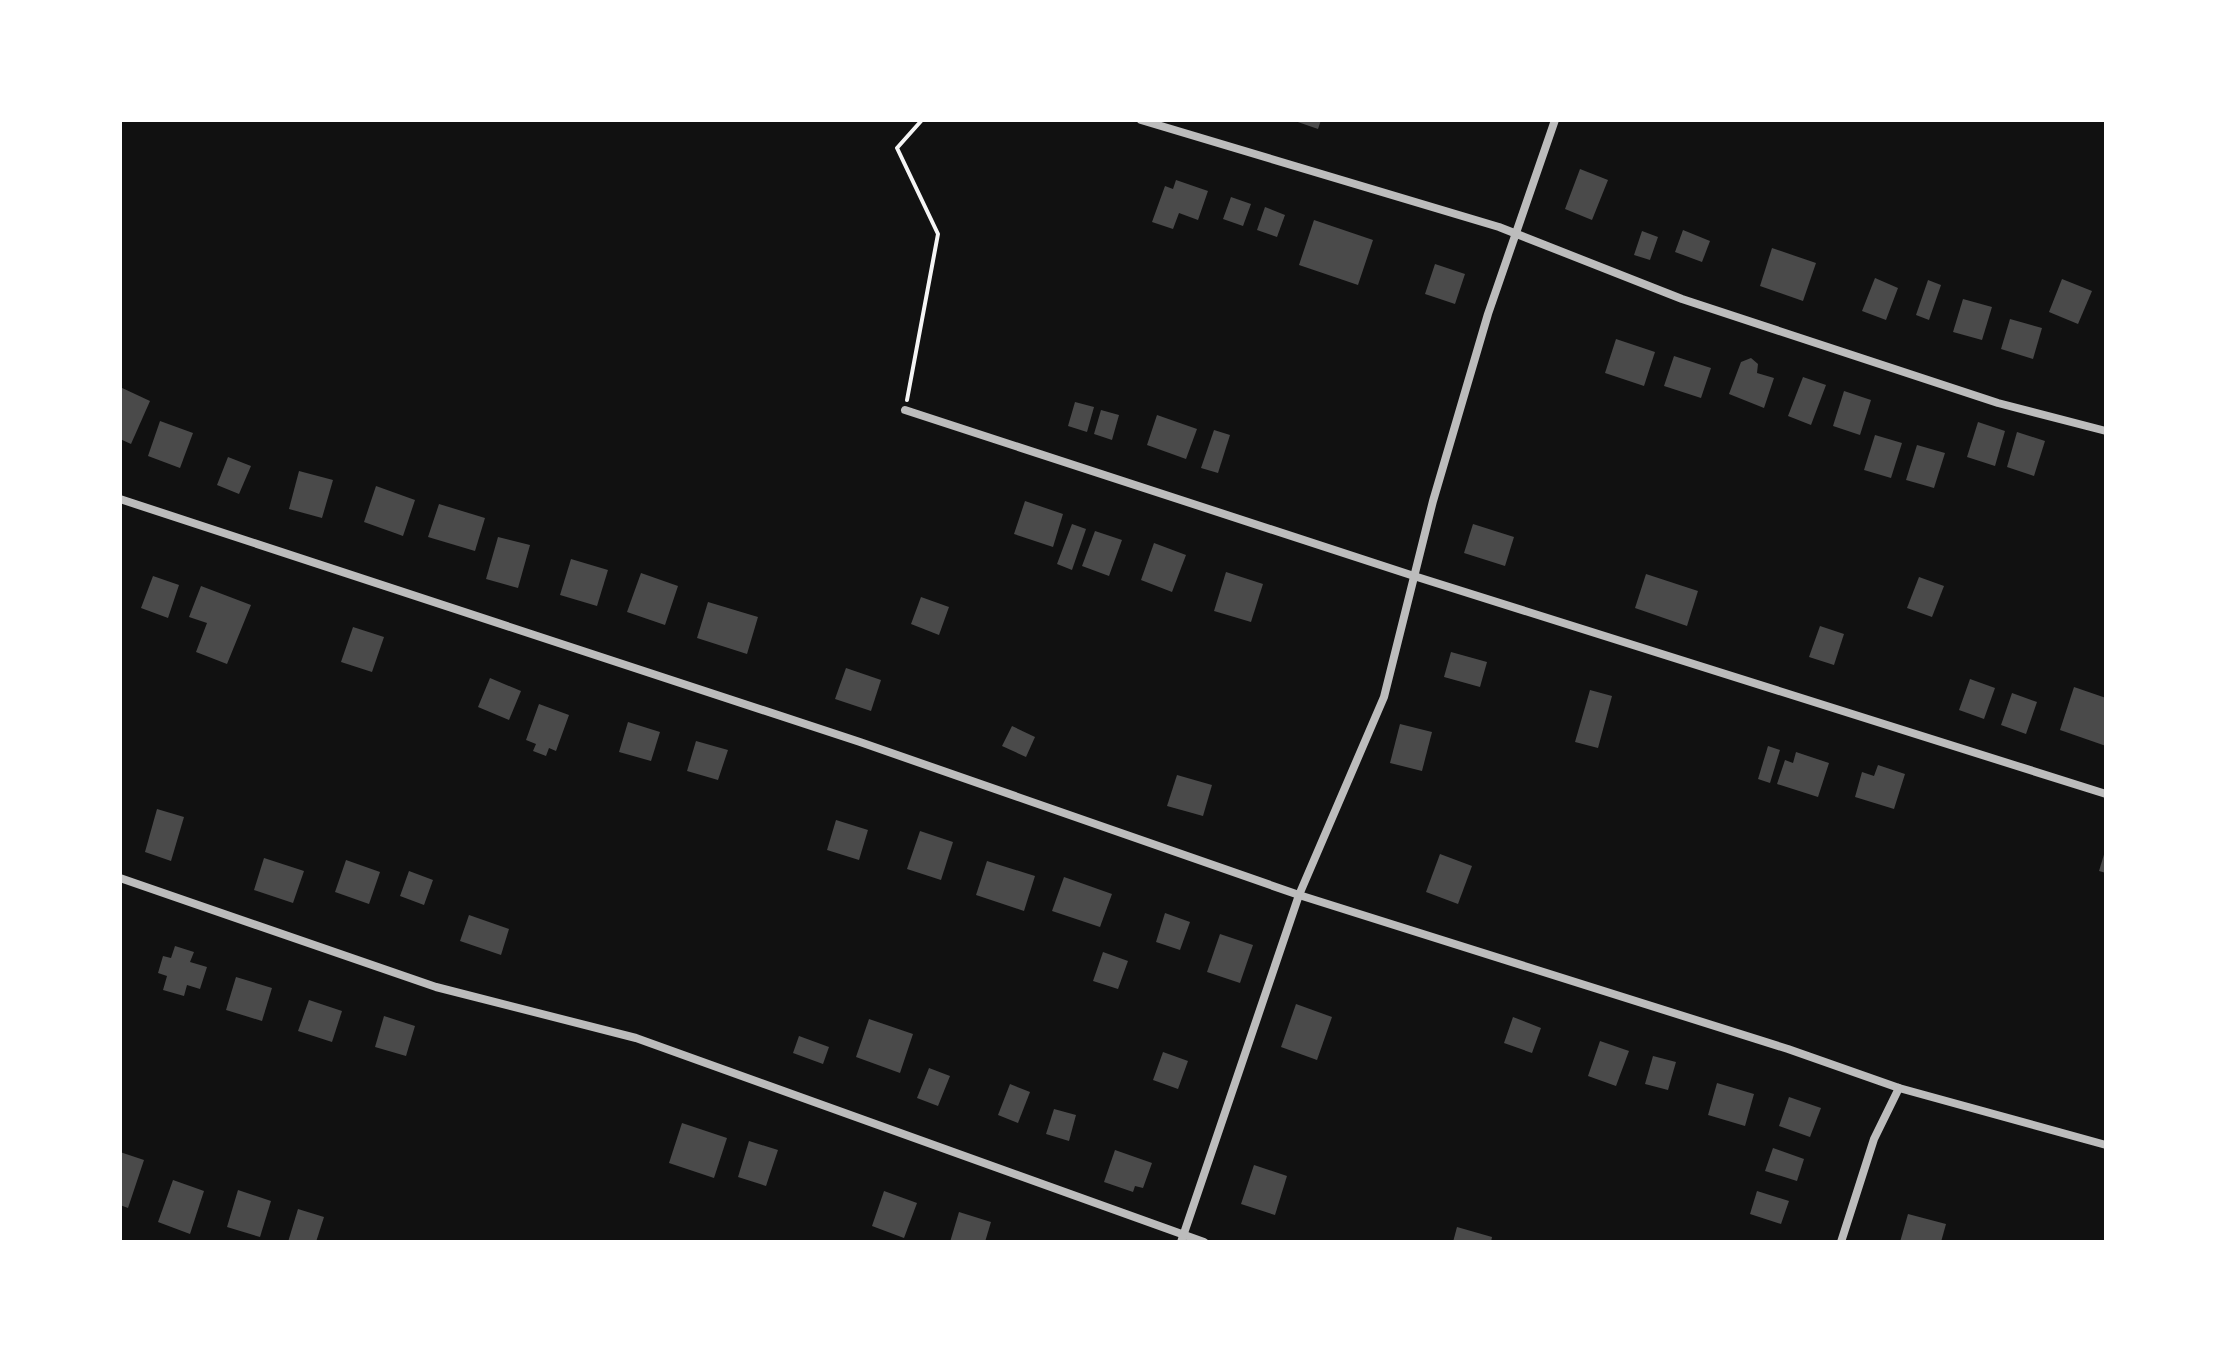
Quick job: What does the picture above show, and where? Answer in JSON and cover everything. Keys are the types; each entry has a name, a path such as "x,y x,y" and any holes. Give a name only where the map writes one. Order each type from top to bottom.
{"street":[{"path":"1141,120 1499,227 1682,299 1998,403 2106,431"},
{"path":"1182,1239 1299,895 1384,697 1433,501 1514,234 1555,120"},
{"path":"905,410 1414,576 2106,794"},
{"path":"120,499 860,742 1299,895 1773,1044 1899,1088 2106,1145"},
{"path":"120,878 436,987 636,1038 1182,1239 1204,1242"},
{"path":"1841,1242 1874,1139 1899,1088"}],"path":[{"path":"905,410 938,234 897,148 922,120"}],"building":[{"path":"1292,120 1321,120 1318,129"},
{"path":"1580,169 1608,180 1592,220 1565,209"},
{"path":"1176,180 1208,191 1198,220 1179,213 1173,229 1152,222 1165,186 1173,189"},
{"path":"1231,197 1251,204 1243,226 1223,219"},
{"path":"1265,207 1285,215 1277,237 1257,230"},
{"path":"1314,220 1373,240 1358,285 1299,265"},
{"path":"1683,230 1710,241 1702,262 1675,252"},
{"path":"1642,231 1658,237 1650,260 1634,255"},
{"path":"1772,248 1816,263 1803,301 1760,286"},
{"path":"1435,264 1465,274 1455,304 1425,294"},
{"path":"1875,278 1898,288 1886,320 1862,311"},
{"path":"2062,279 2092,291 2078,324 2049,312"},
{"path":"1928,280 1941,285 1929,320 1916,315"},
{"path":"1963,299 1992,307 1982,340 1953,332"},
{"path":"2010,319 2042,328 2033,359 2001,349"},
{"path":"1616,339 1655,352 1644,386 1605,373"},
{"path":"1674,356 1711,368 1701,398 1664,386"},
{"path":"1751,358 1758,364 1757,373 1774,378 1764,408 1729,394 1741,362"},
{"path":"1803,377 1826,385 1811,425 1788,416"},
{"path":"120,387 150,401 131,444 120,439"},
{"path":"1844,391 1871,400 1860,435 1833,426"},
{"path":"1075,402 1094,407 1087,432 1068,426"},
{"path":"1101,410 1119,415 1112,440 1094,434"},
{"path":"1157,415 1197,429 1186,459 1147,445"},
{"path":"160,421 193,433 180,468 148,456"},
{"path":"1978,422 2005,431 1995,466 1967,457"},
{"path":"1214,430 1230,435 1218,473 1201,468"},
{"path":"2017,432 2045,441 2034,476 2007,467"},
{"path":"1875,435 1902,443 1891,478 1864,470"},
{"path":"1917,445 1945,453 1934,488 1906,480"},
{"path":"228,457 251,466 239,494 217,485"},
{"path":"299,471 333,480 322,518 289,509"},
{"path":"376,486 415,500 403,536 364,522"},
{"path":"1025,501 1063,514 1053,547 1014,534"},
{"path":"439,504 485,518 475,551 428,537"},
{"path":"1072,524 1086,529 1072,570 1057,564"},
{"path":"1473,524 1514,537 1505,566 1464,553"},
{"path":"1095,531 1122,540 1109,576 1082,566"},
{"path":"498,537 530,545 518,588 486,579"},
{"path":"1154,543 1186,555 1172,592 1141,580"},
{"path":"571,559 608,570 597,606 560,595"},
{"path":"1226,572 1263,584 1251,622 1214,611"},
{"path":"641,573 678,586 665,625 627,612"},
{"path":"1646,574 1698,591 1687,626 1635,608"},
{"path":"153,576 179,585 168,618 141,608"},
{"path":"1919,577 1944,586 1932,617 1907,608"},
{"path":"201,586 251,605 227,664 196,652 207,623 189,617"},
{"path":"921,597 949,607 939,635 911,624"},
{"path":"708,602 758,617 747,654 697,638"},
{"path":"1820,626 1844,634 1834,665 1809,657"},
{"path":"353,627 384,637 372,672 341,662"},
{"path":"1451,652 1487,662 1480,687 1444,677"},
{"path":"846,668 881,680 871,711 835,699"},
{"path":"490,678 521,691 509,720 478,707"},
{"path":"1970,679 1995,688 1984,719 1959,710"},
{"path":"2074,687 2106,698 2106,746 2060,730"},
{"path":"1590,690 1612,696 1598,748 1575,742"},
{"path":"2012,693 2037,702 2026,734 2001,725"},
{"path":"539,704 569,715 556,751 549,748 546,756 533,751 536,744 526,740"},
{"path":"628,722 660,732 651,761 619,752"},
{"path":"1400,724 1432,732 1422,771 1390,763"},
{"path":"1012,726 1035,737 1026,757 1002,746"},
{"path":"696,741 728,750 718,780 687,771"},
{"path":"1768,746 1780,750 1770,783 1758,779"},
{"path":"1796,752 1829,763 1818,797 1777,784 1785,760 1793,763"},
{"path":"1878,765 1905,774 1894,809 1855,797 1862,772 1874,776"},
{"path":"1177,775 1212,785 1203,816 1167,806"},
{"path":"157,809 184,817 171,861 145,852"},
{"path":"836,820 868,830 859,860 827,850"},
{"path":"920,831 953,842 941,880 907,869"},
{"path":"2106,848 2106,873 2099,871"},
{"path":"1440,854 1472,866 1458,904 1426,892"},
{"path":"264,858 304,871 293,903 254,890"},
{"path":"346,860 380,872 369,904 335,892"},
{"path":"987,861 1035,876 1024,911 976,895"},
{"path":"409,871 433,880 424,905 400,896"},
{"path":"1064,877 1112,894 1100,927 1052,911"},
{"path":"1165,913 1190,922 1180,950 1156,942"},
{"path":"469,915 509,929 501,955 460,941"},
{"path":"1220,934 1253,945 1240,983 1207,972"},
{"path":"175,946 194,952 190,962 207,967 200,989 187,985 184,996 163,990 167,976 158,973 163,956 171,958"},
{"path":"1103,952 1128,961 1118,989 1093,981"},
{"path":"236,977 272,988 262,1021 226,1010"},
{"path":"309,1000 342,1011 332,1042 298,1031"},
{"path":"1296,1004 1332,1017 1317,1060 1281,1047"},
{"path":"384,1016 415,1026 406,1056 375,1047"},
{"path":"1513,1017 1541,1028 1532,1053 1504,1043"},
{"path":"869,1019 913,1034 900,1073 856,1057"},
{"path":"799,1036 829,1047 823,1064 793,1053"},
{"path":"1600,1041 1629,1051 1616,1086 1588,1076"},
{"path":"1163,1052 1188,1061 1178,1089 1153,1080"},
{"path":"1653,1056 1676,1062 1668,1090 1645,1084"},
{"path":"929,1068 950,1076 938,1106 917,1098"},
{"path":"1717,1083 1754,1094 1745,1126 1708,1115"},
{"path":"1010,1084 1030,1092 1018,1123 998,1115"},
{"path":"1789,1097 1821,1108 1810,1137 1779,1126"},
{"path":"1054,1109 1076,1115 1069,1141 1046,1134"},
{"path":"682,1123 727,1138 714,1178 669,1163"},
{"path":"749,1141 778,1150 766,1186 738,1177"},
{"path":"1773,1148 1804,1159 1797,1181 1765,1171"},
{"path":"1115,1150 1152,1163 1143,1188 1135,1186 1133,1192 1104,1182"},
{"path":"120,1152 144,1160 128,1208 120,1205"},
{"path":"1254,1165 1287,1176 1275,1215 1241,1204"},
{"path":"173,1180 204,1191 190,1234 158,1222"},
{"path":"238,1190 271,1201 260,1237 227,1227"},
{"path":"884,1191 917,1203 904,1238 872,1226"},
{"path":"1757,1191 1789,1201 1781,1224 1750,1214"},
{"path":"298,1209 324,1217 316,1242 288,1242"},
{"path":"959,1212 991,1222 985,1242 950,1242"},
{"path":"1908,1214 1946,1224 1941,1242 1900,1242"},
{"path":"1457,1227 1492,1237 1491,1242 1453,1242"}]}
